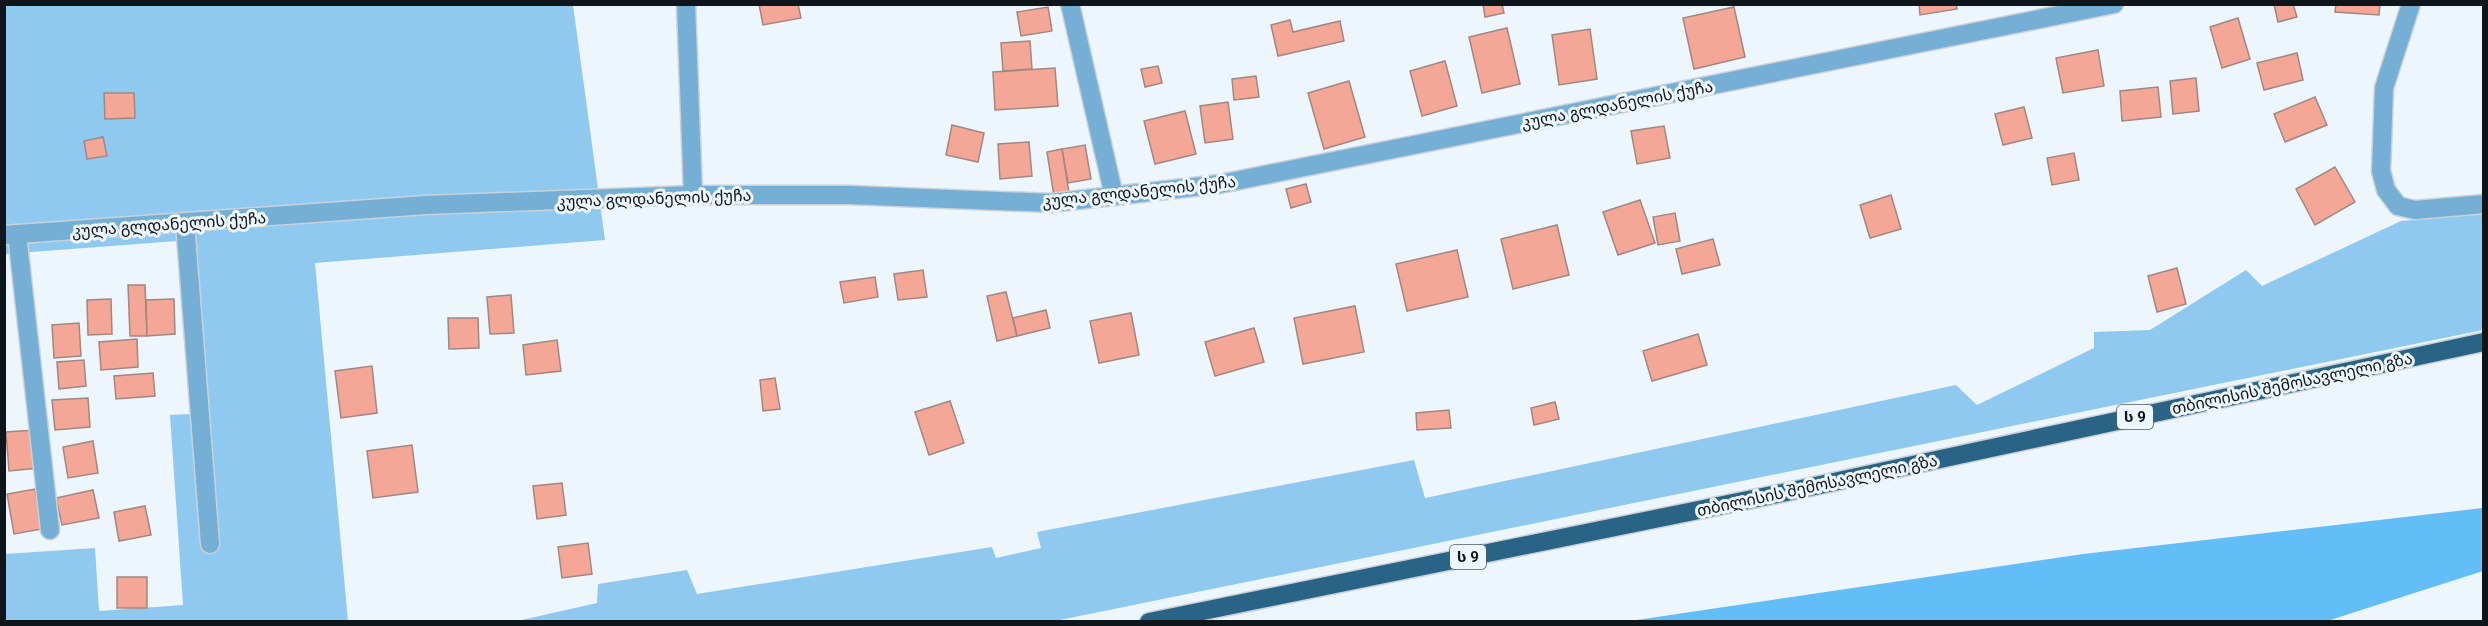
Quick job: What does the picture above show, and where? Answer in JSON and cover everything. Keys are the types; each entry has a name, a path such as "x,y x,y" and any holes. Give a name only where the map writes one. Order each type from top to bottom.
{"highway":[{"name":"თბილისის შემოსავლელი გზა","path":"1149,621 1786,492 2484,342"}],"street":[{"path":"686,4 693,195"},
{"path":"1070,4 1114,196"},
{"name":"კულა გლდანელის ქუჩა","path":"11,234 426,205 693,195 849,195 1051,203 1220,184 2114,4"},
{"path":"2411,4 2384,88 2381,171 2386,190 2398,206 2415,210 2484,204"},
{"path":"185,223 210,544"},
{"path":"11,234 50,530"}],"shaded area":[{"path":"5,5 573,5 605,240 315,263 348,621 5,621 5,554 95,548 99,611 183,605 170,415 191,414 178,241 5,254"},
{"path":"2483,214 2483,330 1055,621 517,621 597,603 598,584 687,570 697,594 992,547 996,558 1041,548 1037,532 1414,460 1425,498 1956,385 1977,405 2094,348 2094,332 2150,330 2246,270 2262,286 2401,221"},
{"path":"2483,508 2483,571 2327,621 1630,621 2083,554"}],"building":[{"path":"759,4 798,4 801,18 763,25"},
{"path":"1483,4 1502,4 1504,13 1485,17"},
{"path":"1919,4 1956,4 1957,9 1920,15"},
{"path":"2274,4 2293,4 2297,17 2278,22"},
{"path":"2336,4 2380,4 2379,15 2335,12"},
{"path":"1048,7 1052,31 1021,36 1017,12"},
{"path":"1734,7 1745,57 1694,69 1683,18"},
{"path":"2238,18 2250,59 2222,68 2210,27"},
{"path":"1290,20 1293,32 1340,21 1344,41 1278,56 1271,25"},
{"path":"1507,28 1520,84 1482,93 1469,37"},
{"path":"1590,29 1597,79 1559,85 1552,35"},
{"path":"1030,41 1032,69 1003,71 1001,43"},
{"path":"2098,50 2104,86 2063,93 2056,58"},
{"path":"2297,53 2303,80 2264,90 2257,63"},
{"path":"1445,61 1457,106 1422,116 1410,71"},
{"path":"1158,66 1162,83 1145,87 1141,69"},
{"path":"1055,68 1058,106 995,110 993,72"},
{"path":"1256,76 1259,97 1234,100 1232,79"},
{"path":"2196,78 2199,111 2173,114 2170,81"},
{"path":"1349,81 1365,137 1324,149 1308,93"},
{"path":"2158,87 2161,117 2122,121 2120,91"},
{"path":"104,93 134,93 135,118 105,119"},
{"path":"2315,97 2327,125 2285,142 2274,114"},
{"path":"1228,102 1233,139 1205,143 1200,106"},
{"path":"2024,107 2032,138 2003,145 1995,114"},
{"path":"1185,111 1196,154 1155,164 1144,121"},
{"path":"952,125 984,133 978,162 946,155"},
{"path":"1664,126 1670,158 1637,164 1631,131"},
{"path":"103,137 107,156 87,159 84,141"},
{"path":"1029,142 1032,176 1000,179 998,144"},
{"path":"1085,145 1091,179 1068,183 1062,149"},
{"path":"1062,149 1069,193 1054,196 1047,152"},
{"path":"2074,153 2079,180 2052,185 2047,158"},
{"path":"2335,167 2355,202 2315,225 2296,189"},
{"path":"1306,184 1311,202 1291,208 1286,189"},
{"path":"1891,195 1901,229 1870,238 1860,205"},
{"path":"1640,200 1655,243 1618,255 1603,212"},
{"path":"1675,213 1680,241 1658,245 1653,217"},
{"path":"1557,225 1569,275 1513,289 1501,239"},
{"path":"1713,239 1720,265 1682,274 1676,249"},
{"path":"1457,250 1468,297 1407,311 1396,264"},
{"path":"2177,268 2186,304 2157,312 2148,276"},
{"path":"923,270 927,297 898,300 894,274"},
{"path":"875,277 878,297 844,303 840,282"},
{"path":"128,285 145,285 147,336 130,336"},
{"path":"1006,292 1017,336 997,341 987,296"},
{"path":"511,295 514,333 490,334 487,297"},
{"path":"111,299 112,334 88,335 87,300"},
{"path":"174,299 175,334 147,336 146,300"},
{"path":"1355,306 1364,352 1303,364 1294,318"},
{"path":"1046,310 1050,328 1017,336 1013,318"},
{"path":"1131,313 1139,355 1099,363 1090,321"},
{"path":"448,318 478,318 479,348 449,349"},
{"path":"79,323 81,356 54,358 52,325"},
{"path":"1254,328 1264,362 1215,376 1205,342"},
{"path":"1698,334 1707,365 1652,381 1643,351"},
{"path":"137,339 138,367 101,370 99,342"},
{"path":"557,340 561,371 526,375 523,345"},
{"path":"84,360 86,386 59,389 57,362"},
{"path":"372,366 377,413 341,418 335,371"},
{"path":"153,373 155,396 116,399 114,376"},
{"path":"775,378 780,409 763,411 760,380"},
{"path":"88,398 90,427 55,430 52,400"},
{"path":"950,401 964,443 929,455 915,412"},
{"path":"1555,402 1559,419 1534,425 1531,408"},
{"path":"1449,410 1451,428 1417,430 1416,413"},
{"path":"35,430 39,468 9,471 6,432"},
{"path":"93,441 98,473 68,478 63,447"},
{"path":"412,445 418,492 373,498 367,451"},
{"path":"562,483 566,515 537,519 533,486"},
{"path":"35,489 42,529 14,534 7,494"},
{"path":"93,490 99,518 62,525 56,498"},
{"path":"145,506 151,535 119,541 114,512"},
{"path":"588,543 592,574 562,578 558,547"},
{"path":"117,577 147,577 147,608 117,608"}]}
